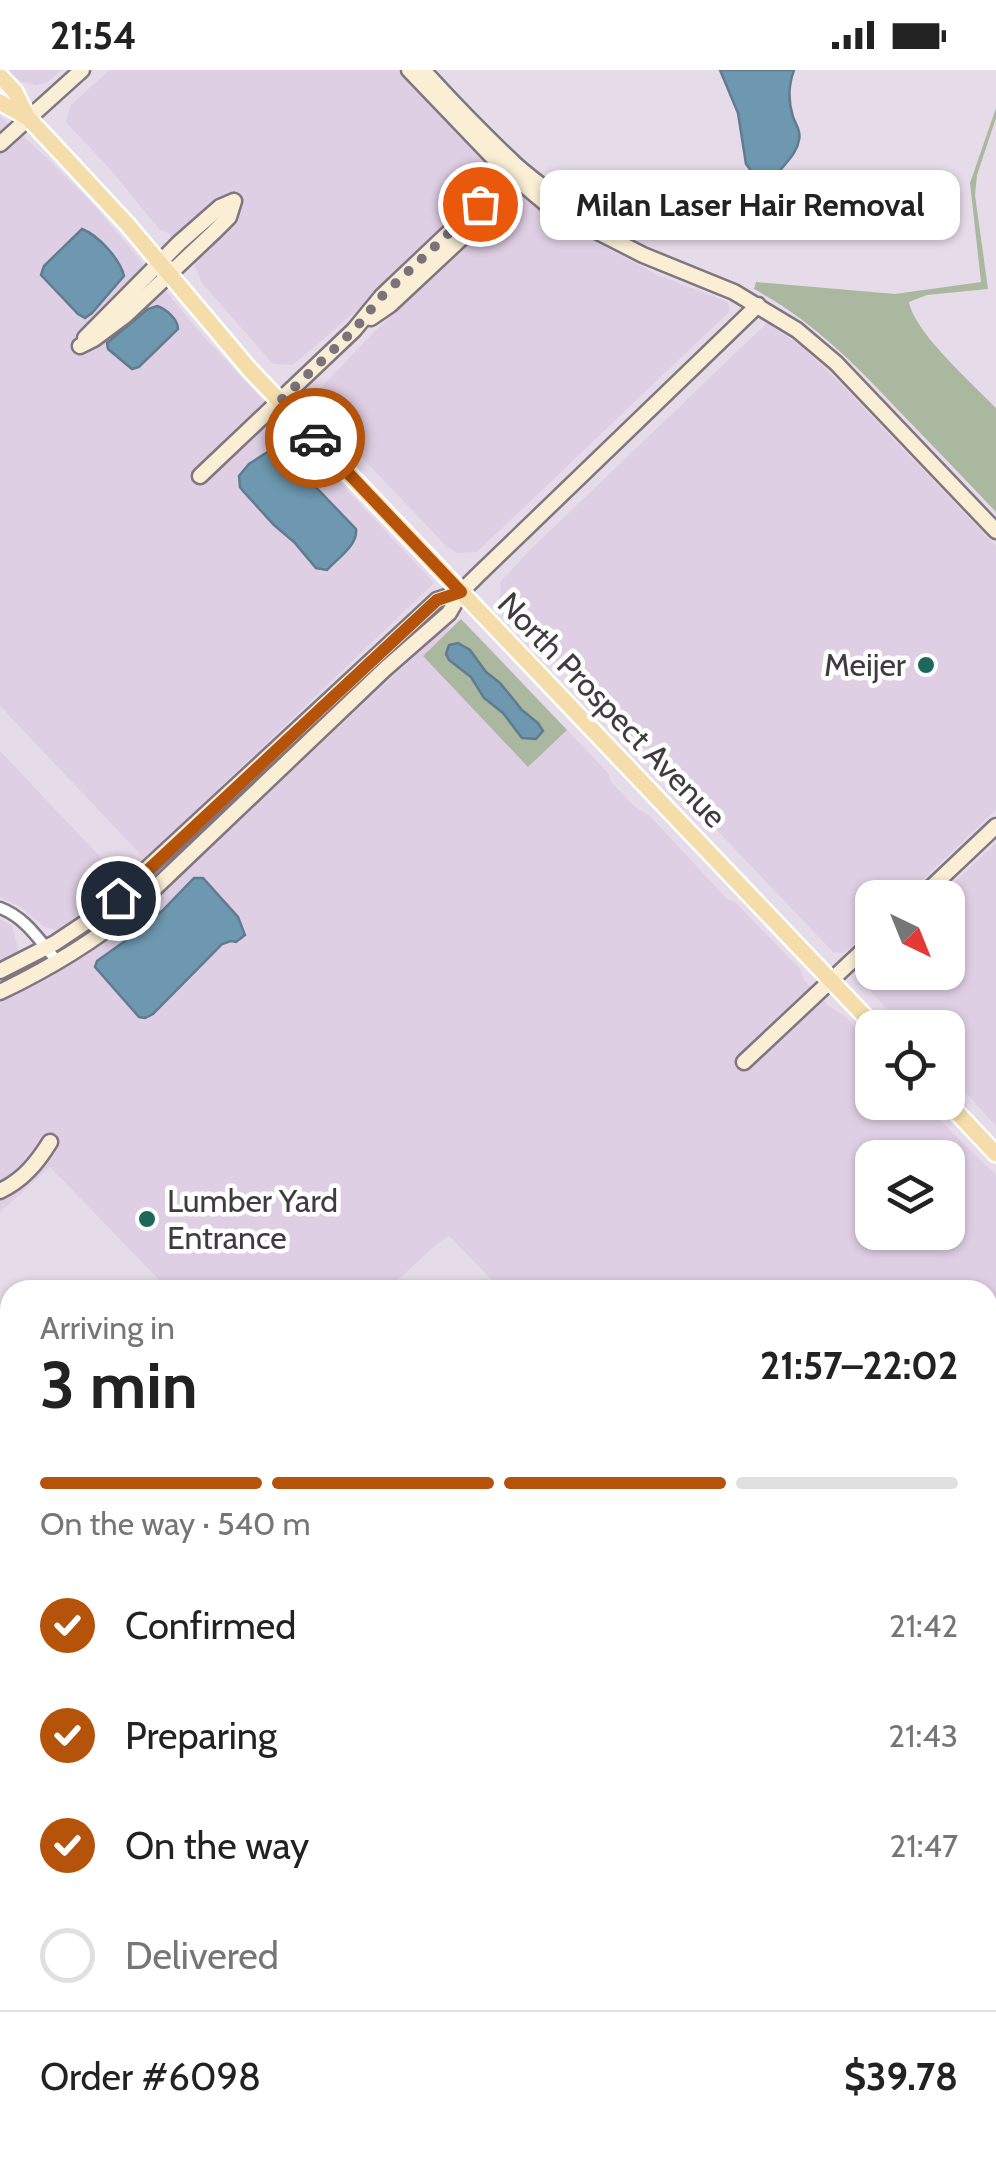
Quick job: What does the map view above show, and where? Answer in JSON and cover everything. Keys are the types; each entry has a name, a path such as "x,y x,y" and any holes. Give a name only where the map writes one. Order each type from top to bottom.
{"main road":[{"path":"0,144 82,70"},
{"path":"410,70 466,132 571,210 582,223 643,255 727,289 798,330 826,354 996,530"},
{"path":"424,70 519,175"},
{"name":"North Prospect Avenue","path":"0,76 28,118 114,208 280,401 860,1010"},
{"name":"North Prospect Avenue","path":"0,102 28,118"},
{"path":"200,476 354,330 382,296 519,175"},
{"path":"164,268 86,336 80,346 125,316 164,268 220,207 234,201 229,216 164,268"},
{"path":"0,992 91,942 133,909 385,668 449,613 461,592 758,305"},
{"path":"0,972 81,927 121,895 437,600 461,592"},
{"path":"939,880 996,826"},
{"path":"744,1062 855,958"},
{"path":"964,1120 996,1154"},
{"path":"0,1191 21,1178 50,1142"}],"street":[{"path":"0,908 25,923 58,962"}],"shaded area":[{"path":"6,70 61,70 48,82 36,85 22,82"},
{"path":"109,70 398,70 497,176 364,304 293,365 273,364 202,283 193,261 168,233 159,229 66,122 71,105"},
{"path":"0,116 96,207 204,337 434,583 145,859 0,706"},
{"path":"520,193 563,225 658,275 728,302 730,311 477,552 458,553 447,547 317,410 316,393"},
{"path":"767,323 802,347 836,379 996,546 996,810 922,880 855,880 855,943 844,953 833,952 644,748 635,747 505,608 498,597 500,582"},
{"path":"464,627 476,634 608,773 611,782 635,807 650,816 727,899 735,902 800,969 804,980 828,1005 855,1027 855,1120 939,1120 960,1140 855,1140 855,1250 965,1250 965,1145 996,1175 996,1280 492,1280 449,1236 398,1280 159,1280 50,1167 0,1212 0,1000 80,959 129,923 445,628"},
{"path":"0,751 124,882 59,931 43,926 21,907 0,897"},
{"path":"996,843 996,1126 965,1092 965,1010 888,1010 870,990 965,990 965,880 957,880"},
{"path":"0,919 12,926 19,952 0,961"}],"green space":[{"path":"996,108 975,195 988,289 927,295 909,302 921,328 996,408 996,512 849,360 814,329 754,289 756,282 895,294 981,282 970,183"},
{"path":"461,619 567,730 528,767 423,656"}],"water":[{"path":"720,70 794,70 790,99 799,140 771,188 763,192 746,164 738,113"},
{"path":"82,229 108,248 124,276 85,318 41,275 44,266"},
{"path":"157,306 171,315 178,329 139,367 132,369 108,349 107,343"},
{"path":"272,449 282,452 356,529 351,546 327,570 316,568 240,487 239,476 249,464"},
{"path":"458,643 470,650 486,672 538,723 543,731 536,739 522,738 503,713 484,698 471,677 449,660 449,645"},
{"path":"194,878 203,878 238,917 245,935 236,942 222,944 153,1014 139,1017 95,967 97,961 162,911"}],"way so far":[{"path":"315,438 280,401 354,330 382,296 480,204"}],"place":[{"name":"Milan Laser Hair Removal","path":"480,204"},
{"name":"Meijer","path":"926,665"},
{"name":"Lumber Yard Entrance","path":"147,1219"}],"route":[{"path":"118,898 437,600 461,592 315,438"}]}
